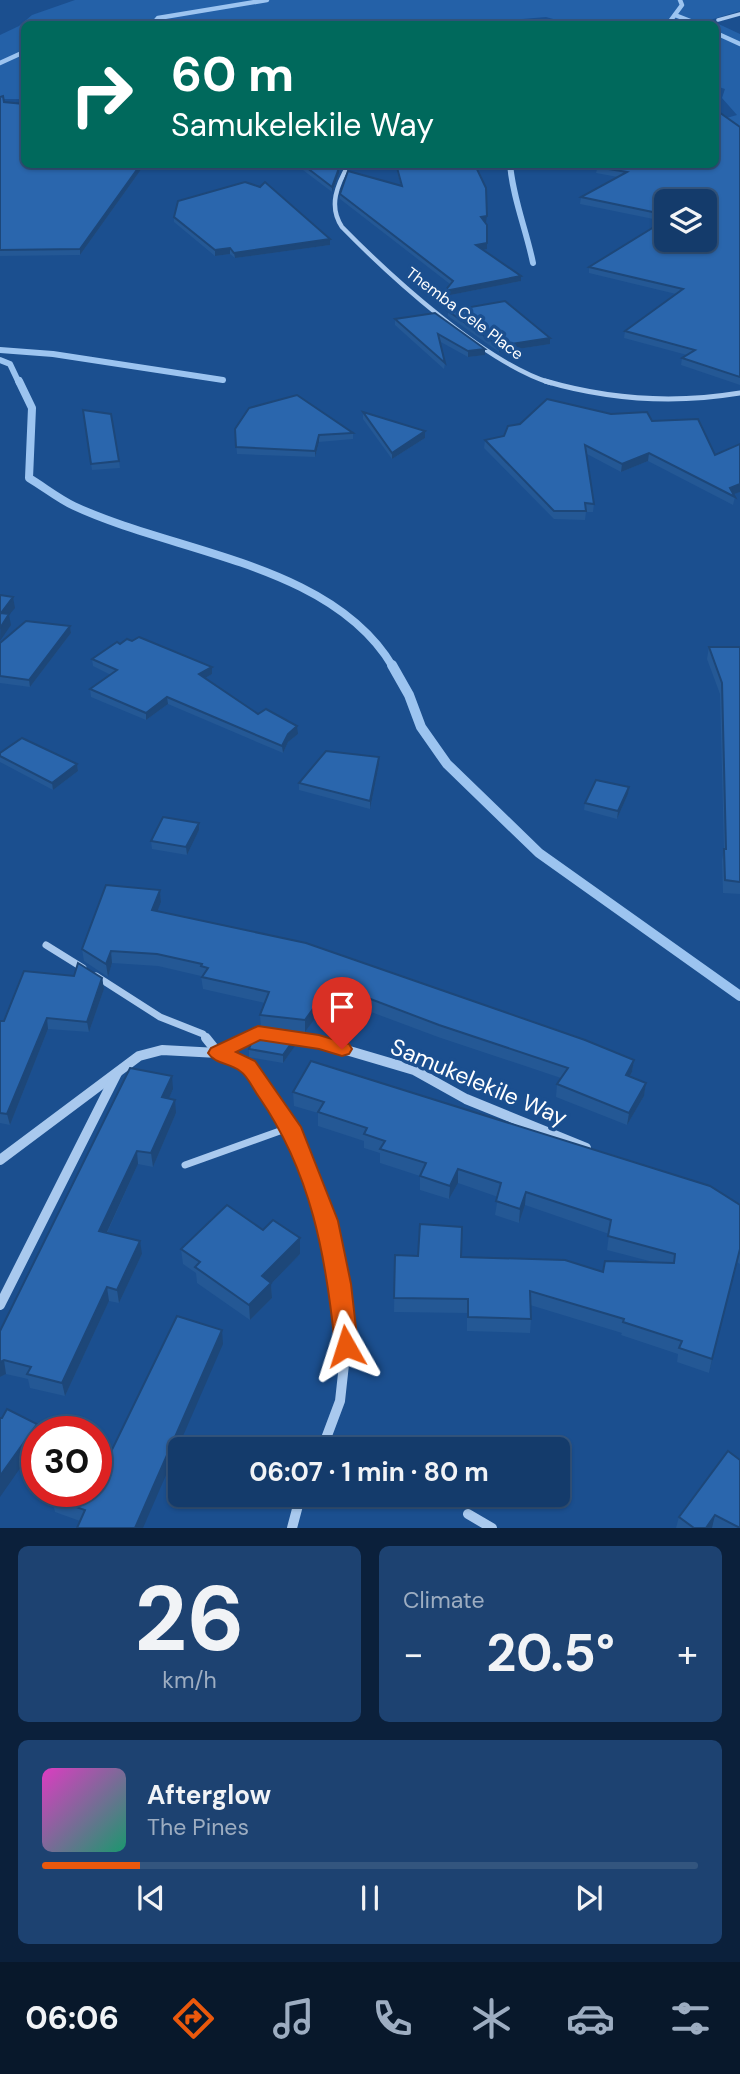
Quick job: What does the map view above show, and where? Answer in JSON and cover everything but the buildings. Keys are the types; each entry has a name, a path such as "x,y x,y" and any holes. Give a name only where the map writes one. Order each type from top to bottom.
{"street":[{"path":"718,20 740,14"},
{"name":"Themba Cele Place","path":"347,168 334,203 334,214 340,227 503,362 545,382 623,399 691,399 740,393"},
{"path":"46,945 160,1017 203,1034 218,1053"},
{"path":"218,1053 258,1033 270,1035"},
{"name":"Samukelekile Way","path":"282,1037 319,1042 414,1070 466,1099 590,1150"},
{"path":"0,1160 139,1056 162,1050 218,1053 248,1066 291,1127 327,1221 340,1284 346,1346 340,1401 326,1437"},
{"path":"0,1305 118,1073"},
{"path":"292,1528 298,1507"},
{"path":"468,1514 492,1528"}],"lane":[{"path":"185,1166 291,1127"}],"shaded area":[{"path":"75,0 740,0 740,11 710,20 712,21 560,21 546,17 501,21 25,21 32,15"},
{"path":"21,24 21,99 0,99 0,35"},
{"path":"719,24 740,34 740,129 719,122 737,115 722,98 725,89 719,87"}],"waterway":[{"path":"156,21 158,18 267,0"},
{"path":"670,21 682,5 680,0"},
{"path":"675,15 690,21"},
{"path":"719,34 740,44"},
{"path":"0,63 21,53"},
{"path":"511,168 533,263"},
{"path":"0,350 53,354 223,380"},
{"path":"0,360 10,364 19,383"},
{"path":"19,381 32,408 29,478 68,503 114,522 248,565 292,583 331,605 366,632 393,667"},
{"path":"392,665 409,695 421,727 447,764 539,853 740,996"}],"route":[{"path":"342,1049 319,1042 258,1033 218,1053 248,1066 291,1127 327,1221 340,1284 346,1346"}]}
